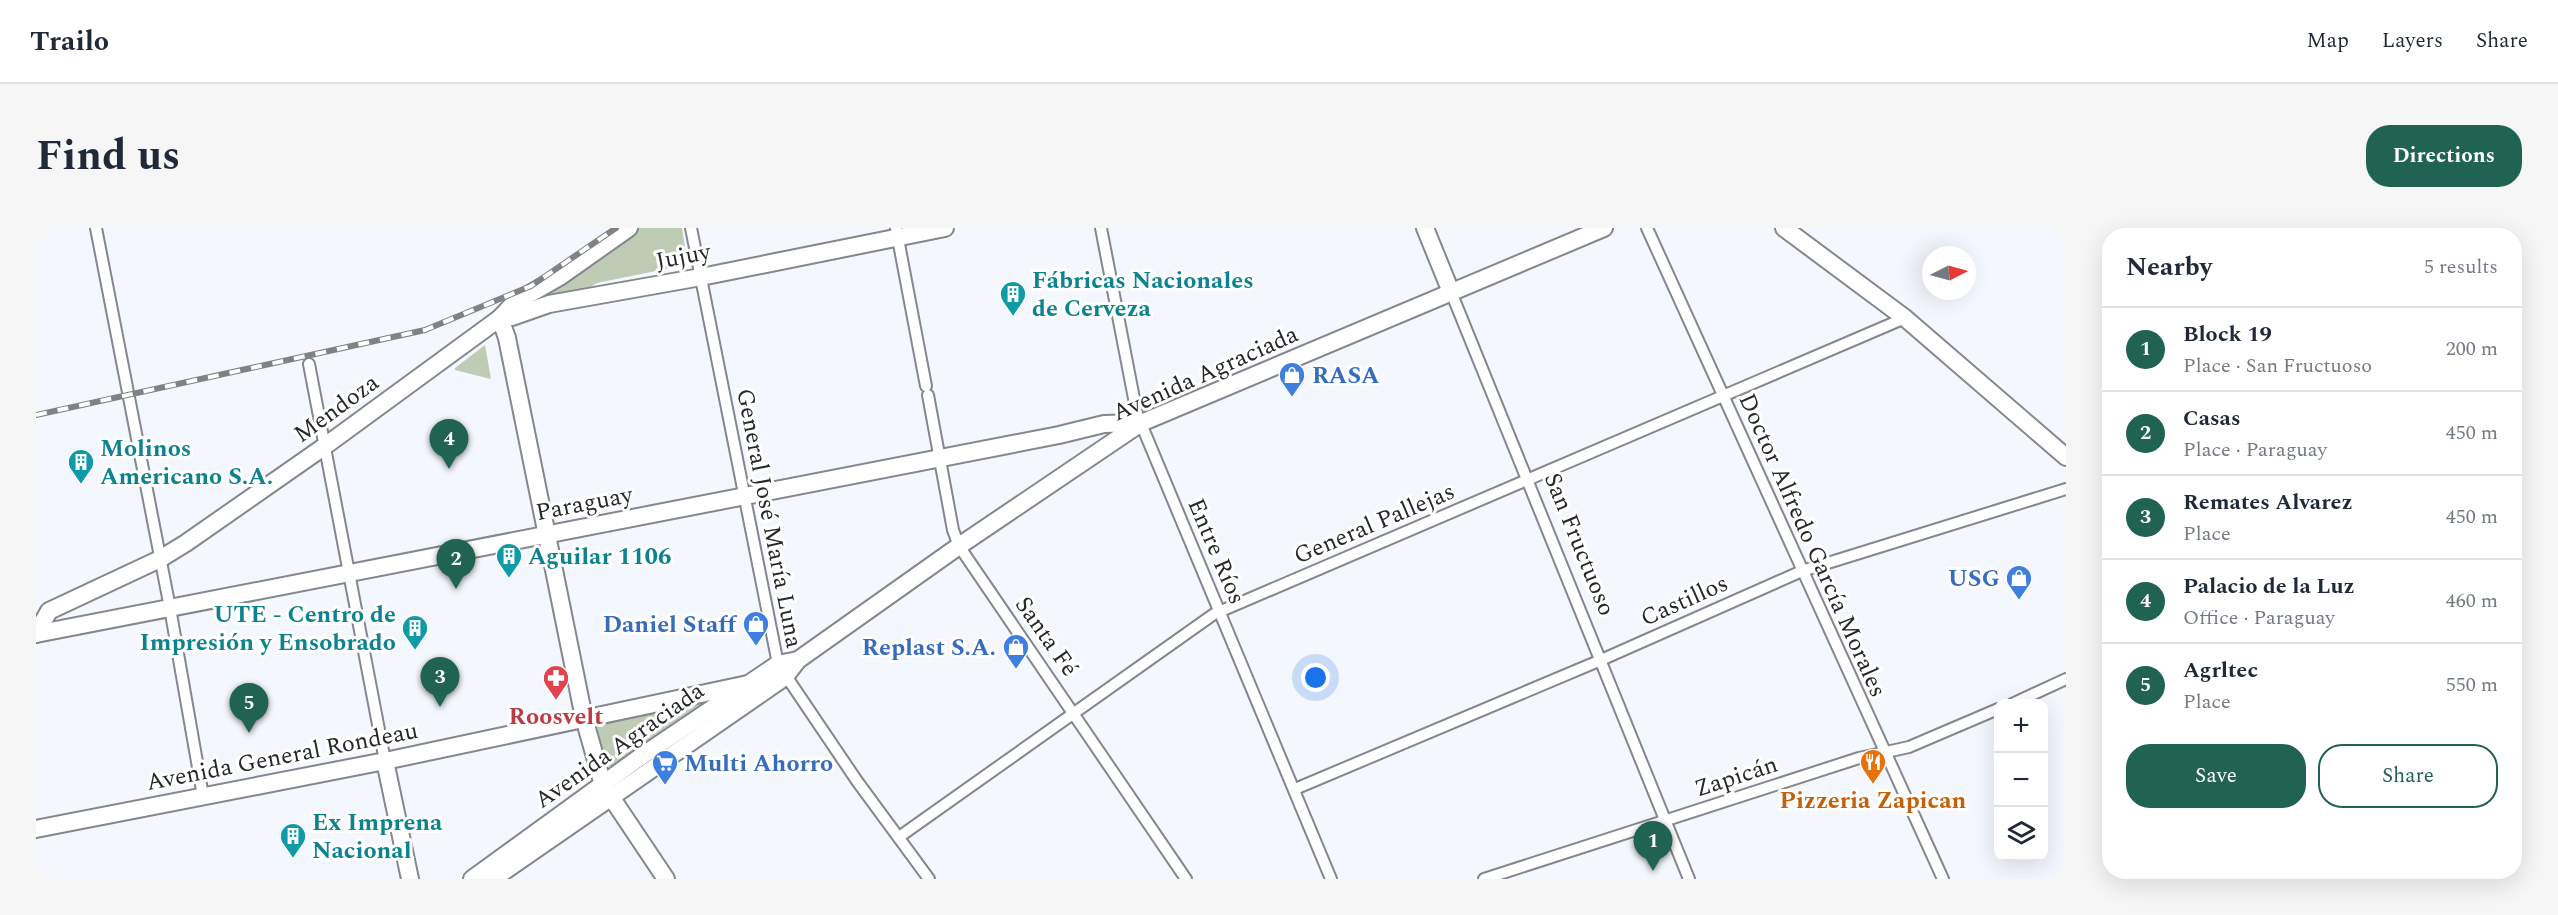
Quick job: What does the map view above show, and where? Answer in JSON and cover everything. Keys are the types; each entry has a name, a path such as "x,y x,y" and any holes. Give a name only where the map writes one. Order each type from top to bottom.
{"street":[{"path":"96,228 170,608 203,796"},
{"name":"Mendoza","path":"36,634 49,611 160,559 218,522 500,318 514,303 561,276 630,228"},
{"name":"General José María Luna","path":"691,228 743,496 781,670 928,879"},
{"name":"Jujuy","path":"500,318 512,317 549,304 701,277 897,233 945,228"},
{"name":"Entre Ríos","path":"1101,228 1141,423 1331,879"},
{"name":"San Fructuoso","path":"1425,228 1689,879"},
{"name":"Avenida Agraciada","path":"472,879 606,791 798,660 959,546 1141,423 1604,228"},
{"name":"Doctor Alfredo García Morales","path":"1647,228 1943,879"},
{"path":"1784,228 1905,318 2066,457"},
{"name":"Santa Fé","path":"897,233 952,530 959,546 1076,714 1134,806 1186,879"},
{"path":"500,318 507,338 584,718 606,791 666,879"},
{"name":"General Pallejas","path":"899,837 1220,611 1905,318"},
{"path":"309,364 385,761 410,879"},
{"name":"Paraguay","path":"36,634 1104,424 1141,423"},
{"name":"Castillos","path":"1295,789 1601,660 1802,571 2066,489"},
{"name":"Avenida Agraciada","path":"494,879 748,684 781,670"},
{"path":"2023,699 2066,680"},
{"name":"Avenida General Rondeau","path":"36,829 385,761 748,684"},
{"name":"Zapicán","path":"1484,879 1883,751 1909,747 1994,711"}],"green space":[{"path":"638,228 682,228 687,261 685,265 597,283 584,291 547,299 549,293"},
{"path":"485,345 491,379 455,370 455,368"},
{"path":"706,700 706,703 612,768 607,765 595,724"}],"railway":[{"path":"36,415 425,330 531,286 616,228"}],"place":[{"name":"Fábricas Nacionales de Cerveza","path":"1013,317"},
{"name":"RASA","path":"1292,398"},
{"name":"Palacio de la Luz","path":"449,469"},
{"name":"Molinos Americano S.A.","path":"81,485"},
{"name":"Aguilar 1106","path":"509,579"},
{"name":"Casas","path":"456,589"},
{"name":"USG","path":"2019,601"},
{"name":"Daniel Staff","path":"756,647"},
{"name":"UTE - Centro de Impresión y Ensobrado","path":"415,651"},
{"name":"Replast S.A.","path":"1016,670"},
{"name":"Roosvelt","path":"556,701"},
{"name":"Remates Alvarez","path":"440,707"},
{"name":"Agrltec","path":"249,733"},
{"name":"Pizzeria Zapican","path":"1873,785"},
{"name":"Multi Ahorro","path":"665,786"},
{"name":"Ex Imprena Nacional","path":"293,859"},
{"name":"Block 19","path":"1653,871"}]}
